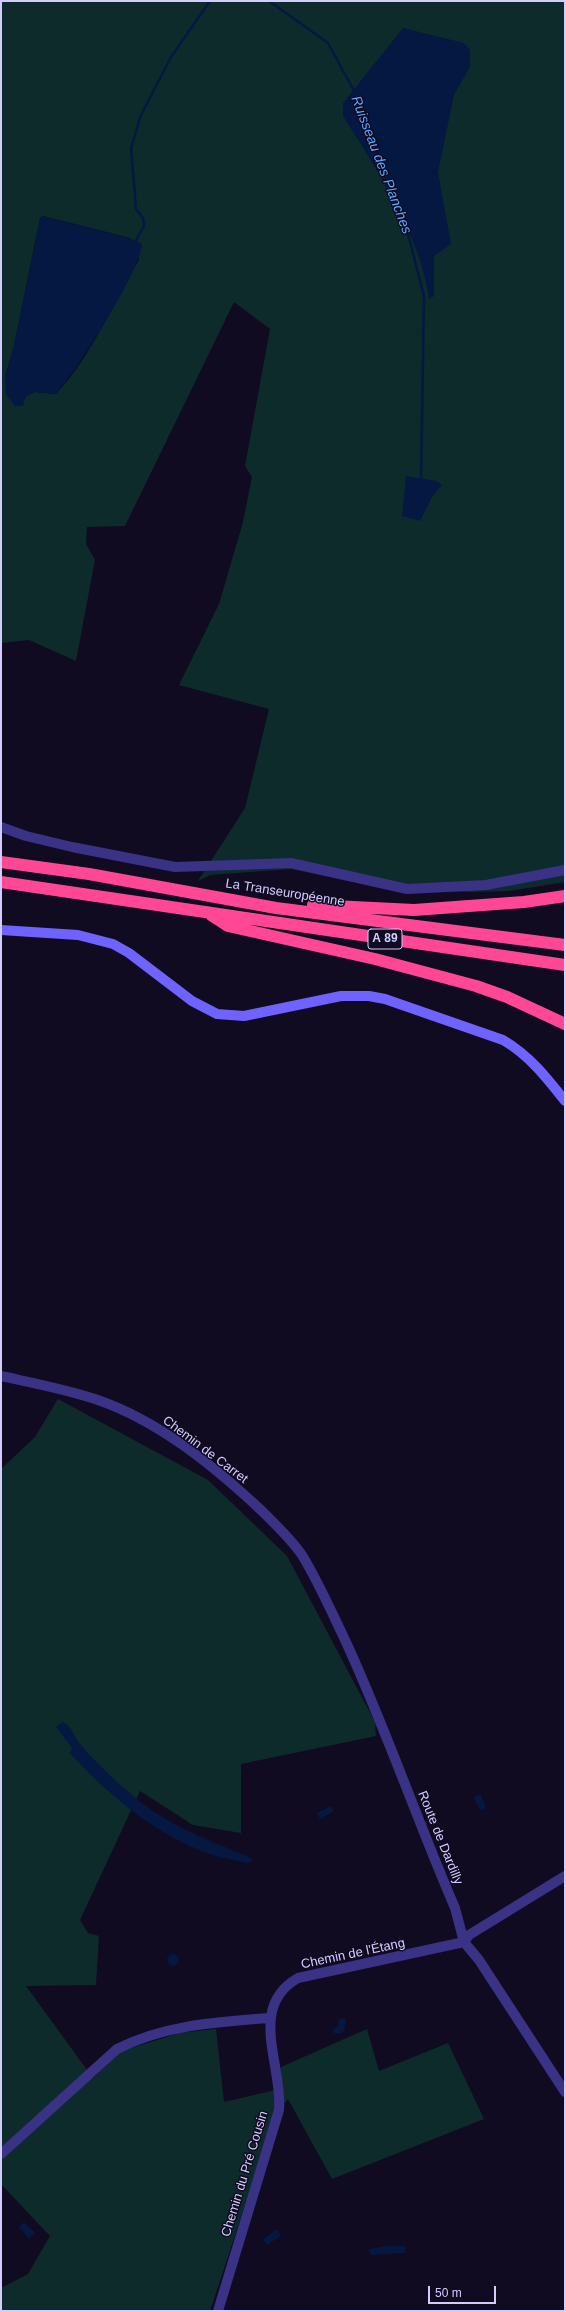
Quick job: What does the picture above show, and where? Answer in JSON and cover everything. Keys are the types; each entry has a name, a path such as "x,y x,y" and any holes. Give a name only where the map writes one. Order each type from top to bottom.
{"highway":[{"name":"La Transeuropéenne","path":"1,862 89,874 276,908 565,945"},
{"name":"A 89","path":"1,882 565,965"},
{"path":"276,908 303,904 414,910 524,902 565,896"},
{"path":"206,911 228,926 375,959 476,986 507,997 565,1024"}],"street":[{"path":"1,827 26,836 72,847 175,867 291,863 406,889 486,885 565,870"},
{"path":"1,930 78,935 113,944 129,953 192,1001 217,1014 244,1016 341,996 385,999 508,1043 529,1058 565,1102"},
{"name":"Chemin de Carret","path":"1,1376 50,1386 96,1399 131,1415 165,1434 220,1474 277,1526 301,1554 315,1578"},
{"name":"Route de Dardilly","path":"315,1578 372,1700 455,1908 464,1942 484,1966 565,2092"},
{"path":"464,1942 469,1935 565,1876"},
{"name":"Chemin de l'Étang","path":"269,2018 274,2000 280,1991 298,1978 464,1942"},
{"path":"1,2154 117,2048 129,2042 193,2024 269,2018"},
{"name":"Chemin du Pré Cousin","path":"218,2311 279,2110 279,2095 269,2018"}],"green space":[{"path":"1,1 565,1 565,882 509,891 470,892 411,890 348,881 291,869 210,875 198,881 245,808 269,709 179,685 219,604 243,522 252,477 245,466 270,329 234,302 125,526 87,527 86,544 95,560 76,661 29,640 1,643","holes":["43,216 130,238 139,260 91,347 69,379 56,394 35,392 26,396 5,377 14,346 40,218"]},
{"path":"58,1399 208,1480 287,1556 375,1722 376,1736 241,1764 241,1833 193,1825 140,1791 80,1920 88,1933 99,1936 96,1985 26,1986 93,2078 121,2051 180,2033 216,2029 224,2102 280,2089 281,2067 367,2029 379,2071 448,2043 484,2119 332,2179 288,2099 275,2114 210,2311 1,2311 1,2288 28,2274 50,2236 1,2184 1,1469 35,1437"}],"water":[{"path":"403,28 464,43 470,50 470,67 454,95 438,172 451,244 434,256 434,296 429,299 425,276 407,228 369,157 343,116 343,103"},
{"path":"43,216 130,238 142,244 139,257 120,297 92,344 65,383 56,394 35,392 26,396 23,406 15,406 6,394 5,377 14,346 40,218"},
{"path":"406,476 436,481 442,485 432,497 420,521 402,516"},
{"path":"62,1722 71,1729 79,1742 101,1767 138,1800 163,1817 190,1832 247,1856 253,1860 246,1863 207,1853 183,1843 165,1833 130,1810 84,1768 70,1753 72,1748 56,1727"},
{"path":"477,1795 481,1795 486,1808 480,1810 474,1798"},
{"path":"332,1807 334,1811 320,1819 317,1813"},
{"path":"171,1954 175,1954 179,1960 175,1966 171,1966 167,1962 167,1958"},
{"path":"339,2018 346,2019 344,2031 340,2034 334,2033 332,2030 338,2026"},
{"path":"24,2222 35,2233 29,2239 19,2227"},
{"path":"277,2229 281,2236 267,2245 263,2239"},
{"path":"387,2246 405,2246 405,2253 372,2255 369,2252 370,2249"}],"waterway":[{"path":"136,240 144,226 143,218 136,209 131,148 141,115 171,57 210,1"},
{"name":"Ruisseau des Planches","path":"269,1 328,43 354,91"},
{"name":"Ruisseau des Planches","path":"407,230 424,296 421,481"}]}
